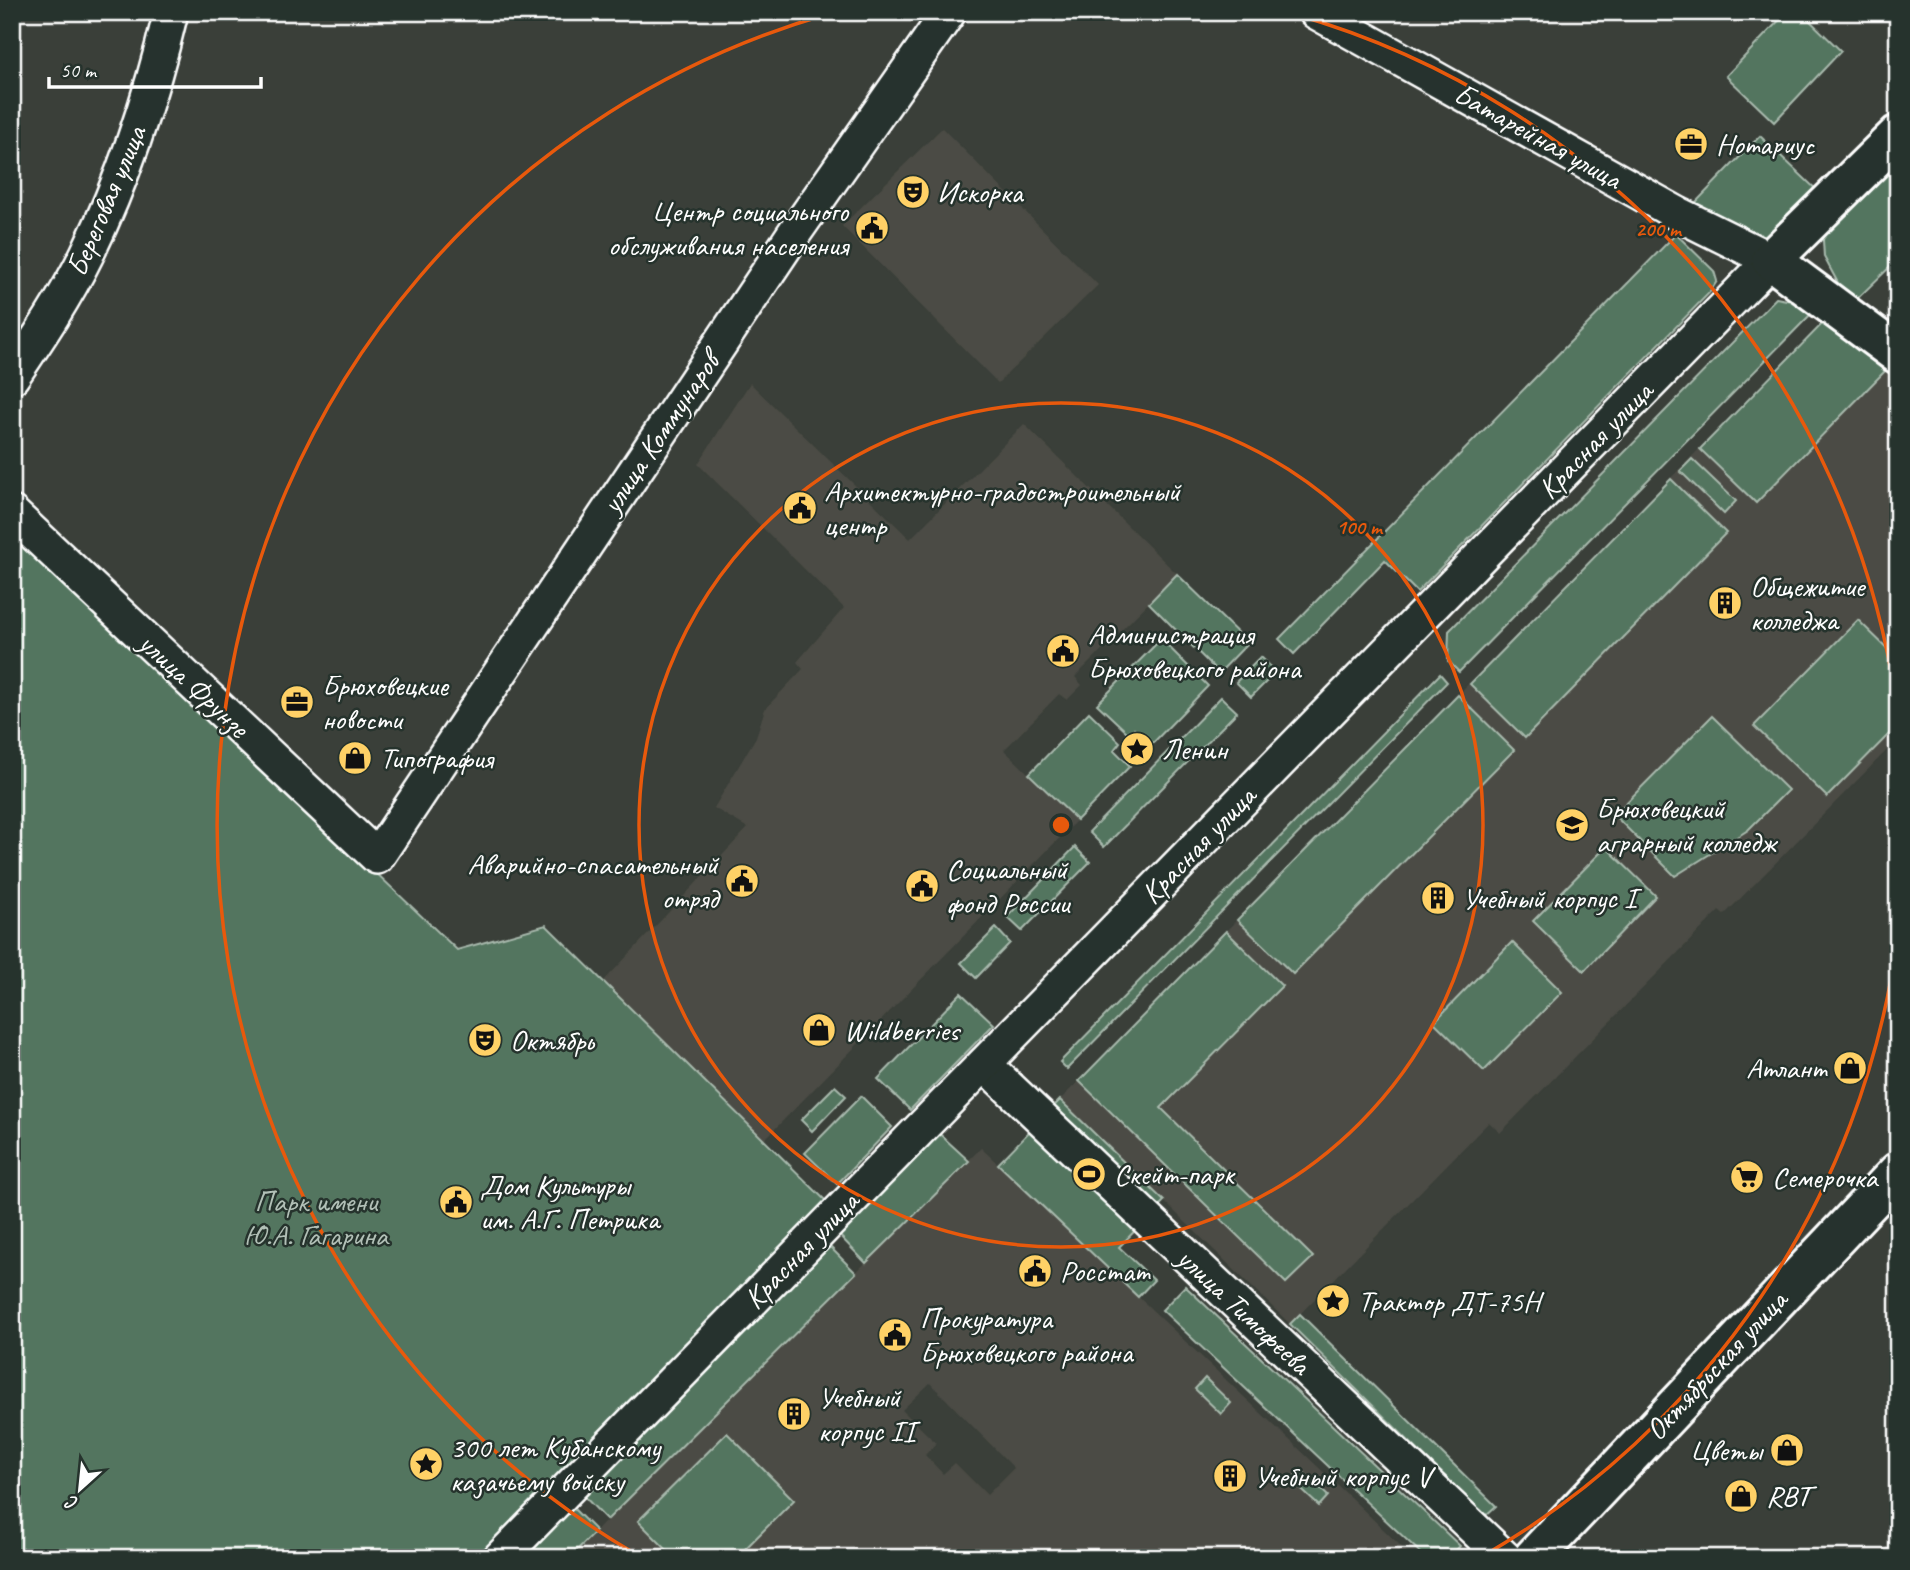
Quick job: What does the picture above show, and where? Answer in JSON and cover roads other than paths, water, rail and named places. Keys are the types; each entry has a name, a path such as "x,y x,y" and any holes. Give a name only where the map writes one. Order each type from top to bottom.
{"street":[{"name":"Береговая улица","path":"12,377 59,305 120,182 156,76 171,12"},
{"name":"улица Коммунаров","path":"377,857 788,243 948,12"},
{"name":"Батарейная улица","path":"1316,12 1678,214 1771,260 1898,354"},
{"name":"Красная улица","path":"500,1558 1771,260 1898,135"},
{"name":"улица Фрунзе","path":"12,513 377,857"},
{"name":"улица Тимофеева","path":"984,1064 1505,1558"},
{"name":"Октябрьская улица","path":"1533,1558 1898,1172"}],"place":[{"name":"Нотариус","path":"1691,144"},
{"name":"Искорка","path":"913,192"},
{"name":"Центр социального обслуживания населения","path":"872,228"},
{"name":"Архитектурно-градостроительный центр","path":"800,508"},
{"name":"Общежитие колледжа","path":"1725,603"},
{"name":"Администрация Брюховецкого района","path":"1063,651"},
{"name":"Брюховецкие новости","path":"297,702"},
{"name":"Ленин","path":"1137,749"},
{"name":"Типография","path":"355,758"},
{"name":"Брюховецкий аграрный колледж","path":"1572,825"},
{"name":"Аварийно-спасательный отряд","path":"742,881"},
{"name":"Социальный фонд России","path":"922,886"},
{"name":"Учебный корпус I","path":"1438,898"},
{"name":"Wildberries","path":"819,1030"},
{"name":"Октябрь","path":"485,1040"},
{"name":"Атлант","path":"1850,1068"},
{"name":"Скейт-парк","path":"1089,1174"},
{"name":"Семерочка","path":"1747,1177"},
{"name":"Дом Культуры им. А.Г. Петрика","path":"456,1202"},
{"name":"Росстат","path":"1035,1271"},
{"name":"Трактор ДТ-75Н","path":"1333,1301"},
{"name":"Прокуратура Брюховецкого района","path":"895,1335"},
{"name":"Учебный корпус II","path":"794,1414"},
{"name":"Цветы","path":"1787,1450"},
{"name":"300 лет Кубанскому казачьему войску","path":"426,1464"},
{"name":"Учебный корпус V","path":"1230,1476"},
{"name":"RBT","path":"1741,1496"}],"park label":[{"name":"Парк имени Ю.А. Гагарина","path":"316,1218"}]}
